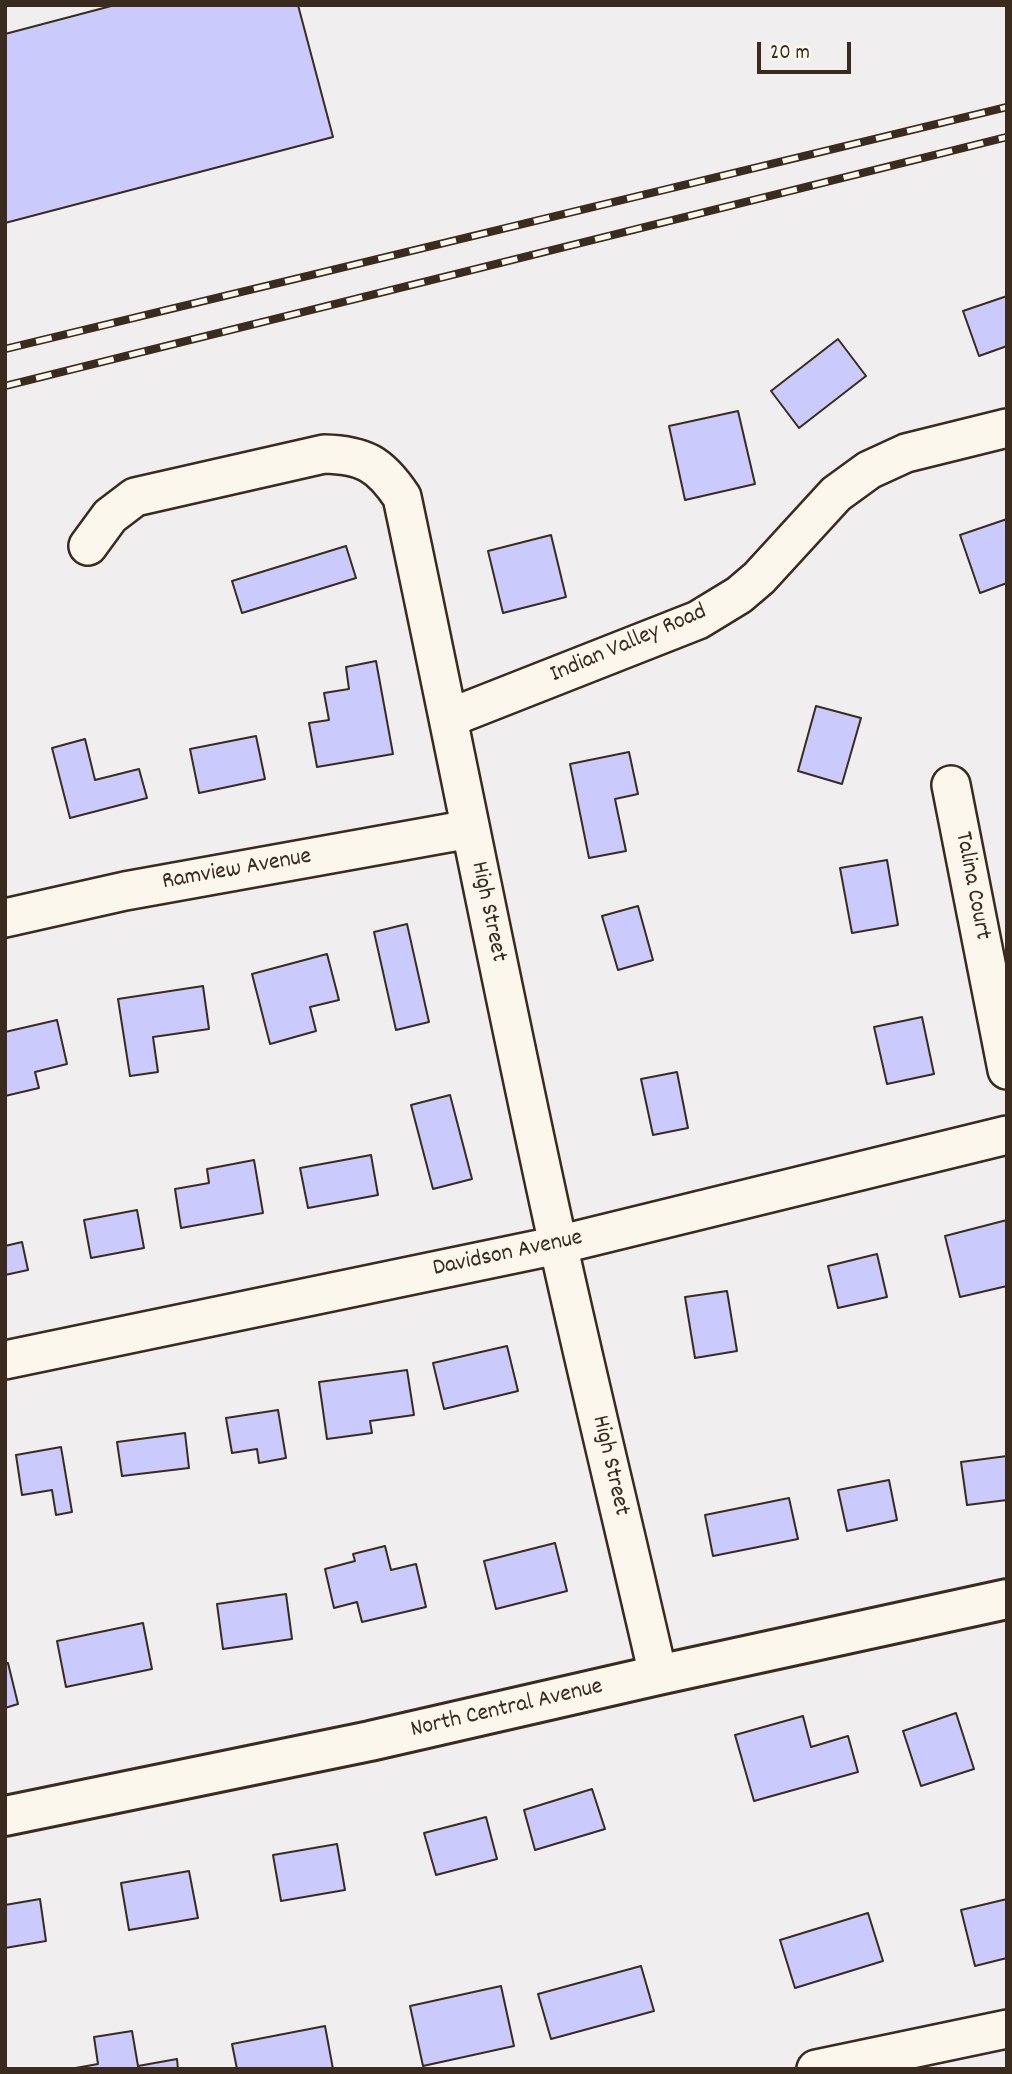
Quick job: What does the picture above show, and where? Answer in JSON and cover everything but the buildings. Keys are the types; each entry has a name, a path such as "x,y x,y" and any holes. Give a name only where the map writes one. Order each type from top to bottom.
{"main road":[{"name":"North Central Avenue","path":"5,1815 370,1741 1007,1599"}],"street":[{"name":"Indian Valley Road","path":"449,718 698,620 739,595 759,578 836,494 869,470 906,453 1007,428"},
{"name":"High Street","path":"88,546 110,516 135,497 324,454 349,455 372,463 389,477 402,497 558,1245 658,1675"},
{"name":"Talina Court","path":"951,785 1007,1070"},
{"name":"Ramview Avenue","path":"5,918 125,891 470,829"},
{"name":"Davidson Avenue","path":"5,1360 558,1245 1007,1135"},
{"path":"816,2069 1007,2029"}],"railway":[{"path":"5,349 1007,107"},
{"path":"5,386 1007,137"}]}
